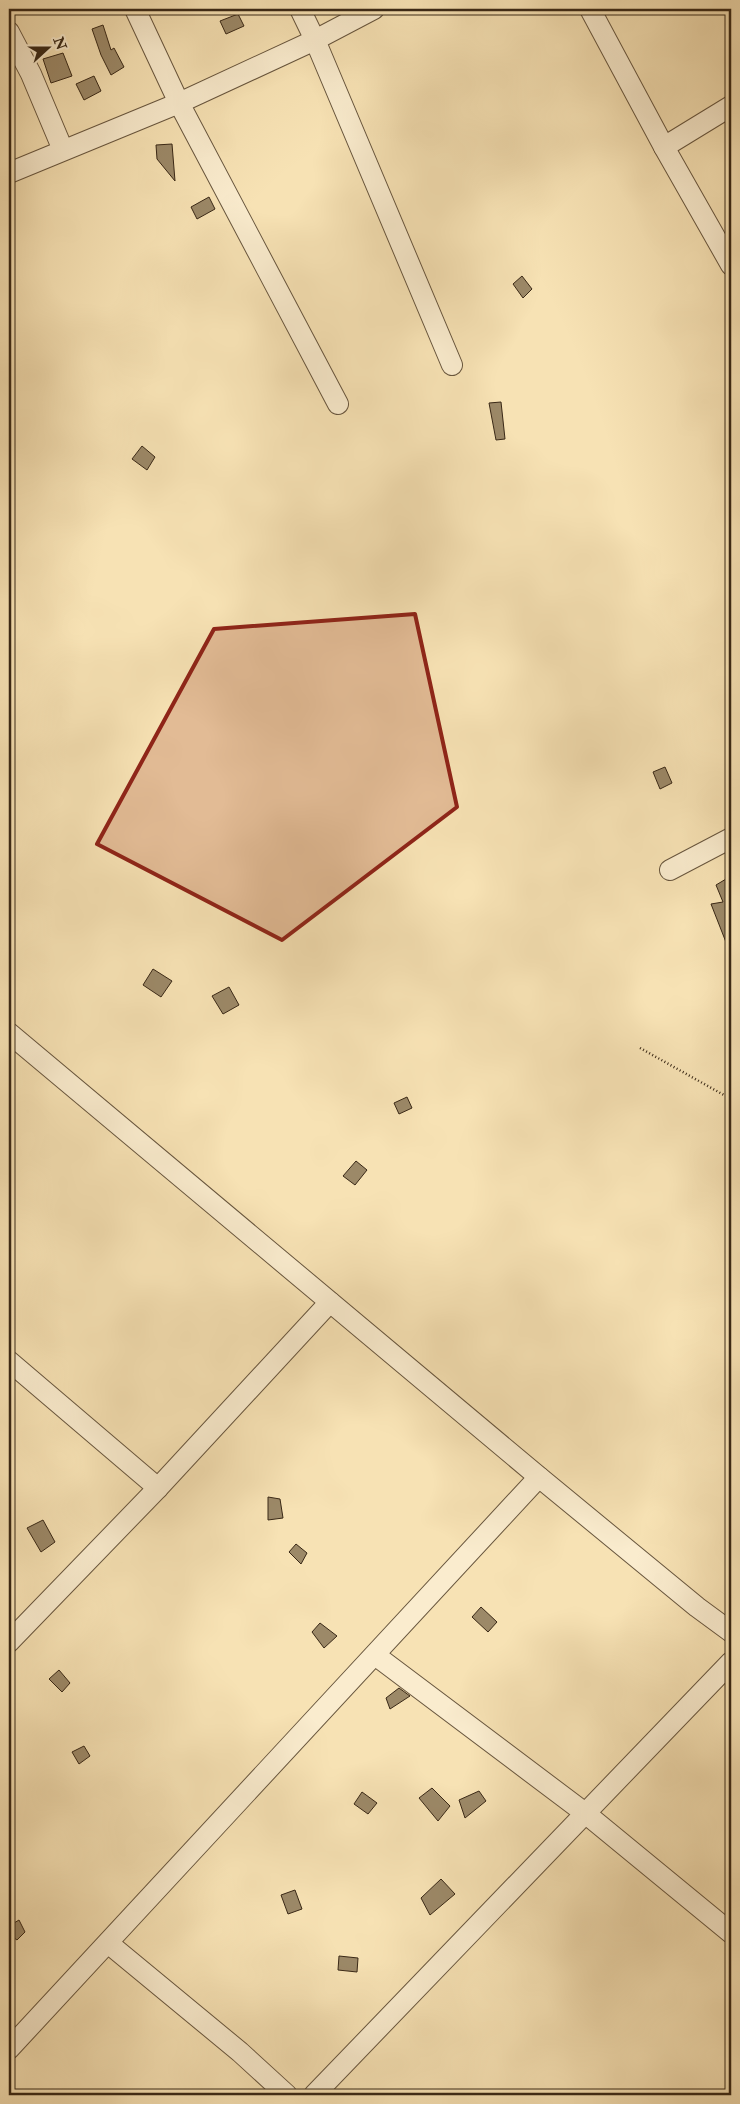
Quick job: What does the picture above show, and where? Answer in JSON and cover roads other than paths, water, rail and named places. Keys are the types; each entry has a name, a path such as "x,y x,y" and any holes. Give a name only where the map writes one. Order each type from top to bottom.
{"street":[{"path":"135,9 179,103 338,404"},
{"path":"300,9 315,40 452,365"},
{"path":"9,173 179,103 315,40 374,9"},
{"path":"590,9 664,147 731,265"},
{"path":"9,32 31,74 63,150"},
{"path":"664,147 731,106"},
{"path":"670,870 731,838"},
{"path":"9,1033 539,1477 697,1607 731,1632"},
{"path":"9,1642 16,1622 158,1488 330,1302"},
{"path":"9,1361 158,1488"},
{"path":"9,2050 539,1477"},
{"path":"375,1655 586,1813 731,1933"},
{"path":"314,2095 731,1662"},
{"path":"108,1943 240,2052 287,2095"}]}
